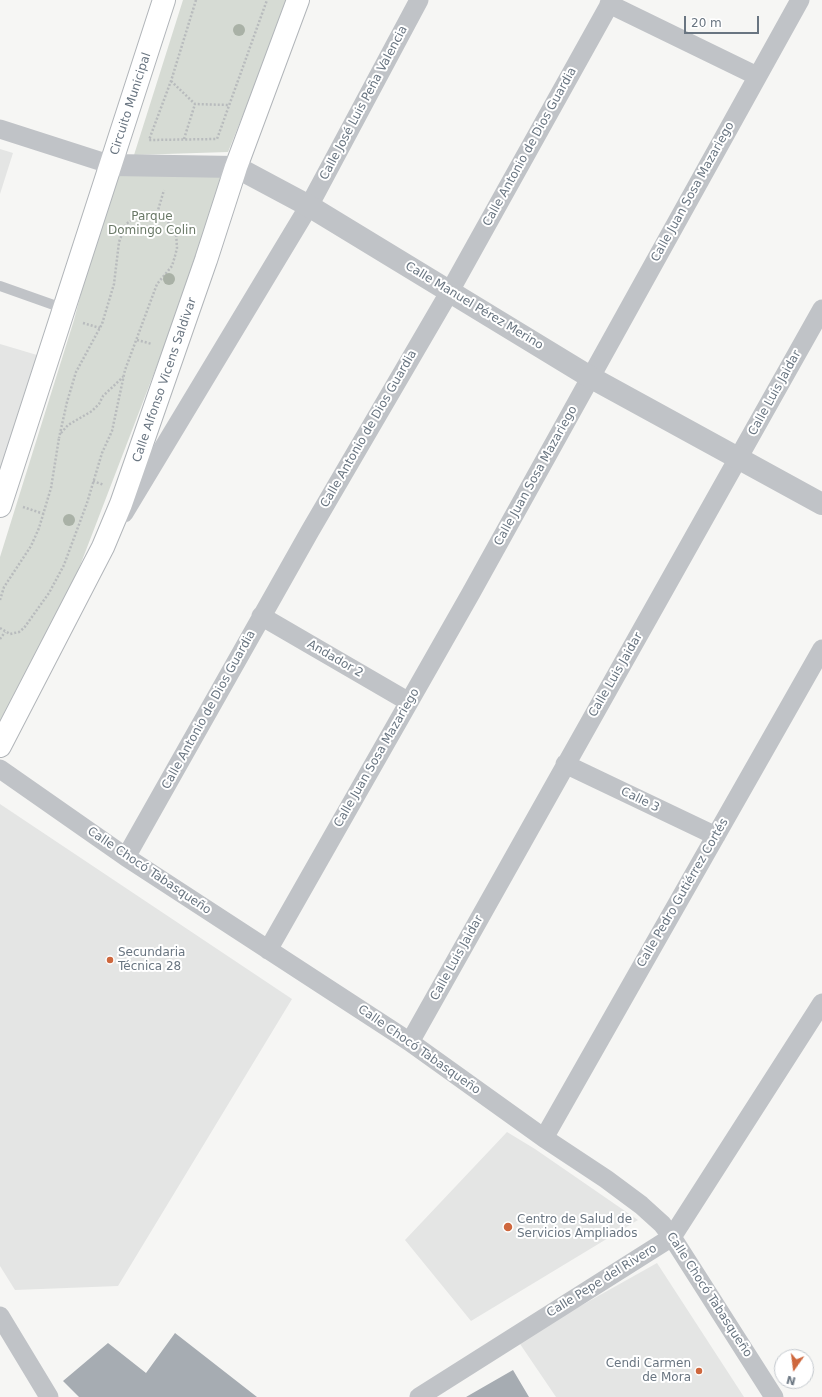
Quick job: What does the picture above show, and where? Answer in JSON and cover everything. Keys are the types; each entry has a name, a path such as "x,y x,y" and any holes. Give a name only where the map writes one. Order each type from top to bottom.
{"main road":[{"name":"Circuito Municipal","path":"112,165 164,0"},
{"name":"Calle Alfonso Vicens Saldivar","path":"0,746 103,547 145,437 236,167 298,0"},
{"path":"8,505 73,316 112,165"}],"street":[{"name":"Calle José Luis Peña Valencia","path":"103,547 310,206 419,0"},
{"name":"Calle Juan Sosa Mazariego","path":"268,950 471,593 590,376 800,0"},
{"path":"610,2 758,76"},
{"name":"Calle Antonio de Dios Guardia","path":"126,857 261,616 450,291 610,2"},
{"name":"Circuito Municipal","path":"0,130 112,165"},
{"name":"Calle Manuel Pérez Merino","path":"112,165 236,167 310,206 590,376 822,504"},
{"name":"Calle Luis Jaidar","path":"410,1042 822,309"},
{"name":"Andador 2","path":"261,616 409,702"},
{"name":"Calle Pedro Gutiérrez Cortés","path":"544,1138 822,649"},
{"name":"Calle 3","path":"565,764 716,836"},
{"name":"Calle Chocó Tabasqueño","path":"0,768 126,857 410,1042 641,1205 662,1224 672,1237 774,1397"},
{"name":"Calle Pepe del Rivero","path":"419,1397 672,1237 822,1003"},
{"path":"0,1316 49,1397"}],"lane":[{"path":"0,286 73,316"}],"path":[{"path":"196,0 171,81 149,140 217,139 267,0"},
{"path":"171,81 195,104 228,105"},
{"path":"184,139 195,104"},
{"path":"156,217 164,188"},
{"path":"0,600 10,577 31,546 44,514 51,488 66,402 76,372 100,328 114,284 119,242 126,224 139,216 149,215 168,222 176,232 177,248 172,266 157,284 123,377 112,431 98,465 87,503 64,565 49,593 24,628 14,634 5,632 0,628"},
{"path":"73,316 100,328"},
{"path":"59,438 68,425 92,411 104,396 123,377"},
{"path":"8,505 44,514"},
{"path":"0,638 5,632"}],"shaded area":[{"path":"0,149 13,153 0,194"},
{"path":"0,344 37,355 0,472"},
{"path":"0,804 292,999 118,1286 15,1290 0,1266"},
{"path":"507,1132 535,1149 638,1220 471,1321 405,1240"},
{"path":"657,1263 744,1397 556,1397 518,1341"}],"green space":[{"path":"183,0 289,0 228,152 134,155"},
{"name":"Parque Domingo Colin","path":"114,169 223,175 164,347 73,584 0,724 0,557 74,320"}],"building":[{"path":"175,1333 257,1397 79,1397 63,1381 108,1343 146,1373"},
{"path":"513,1370 529,1397 466,1397"}],"place":[{"name":"Secundaria Técnica 28","path":"110,960"},
{"name":"Centro de Salud de Servicios Ampliados","path":"508,1227"},
{"name":"Cendi Carmen de Mora","path":"699,1371"}]}
